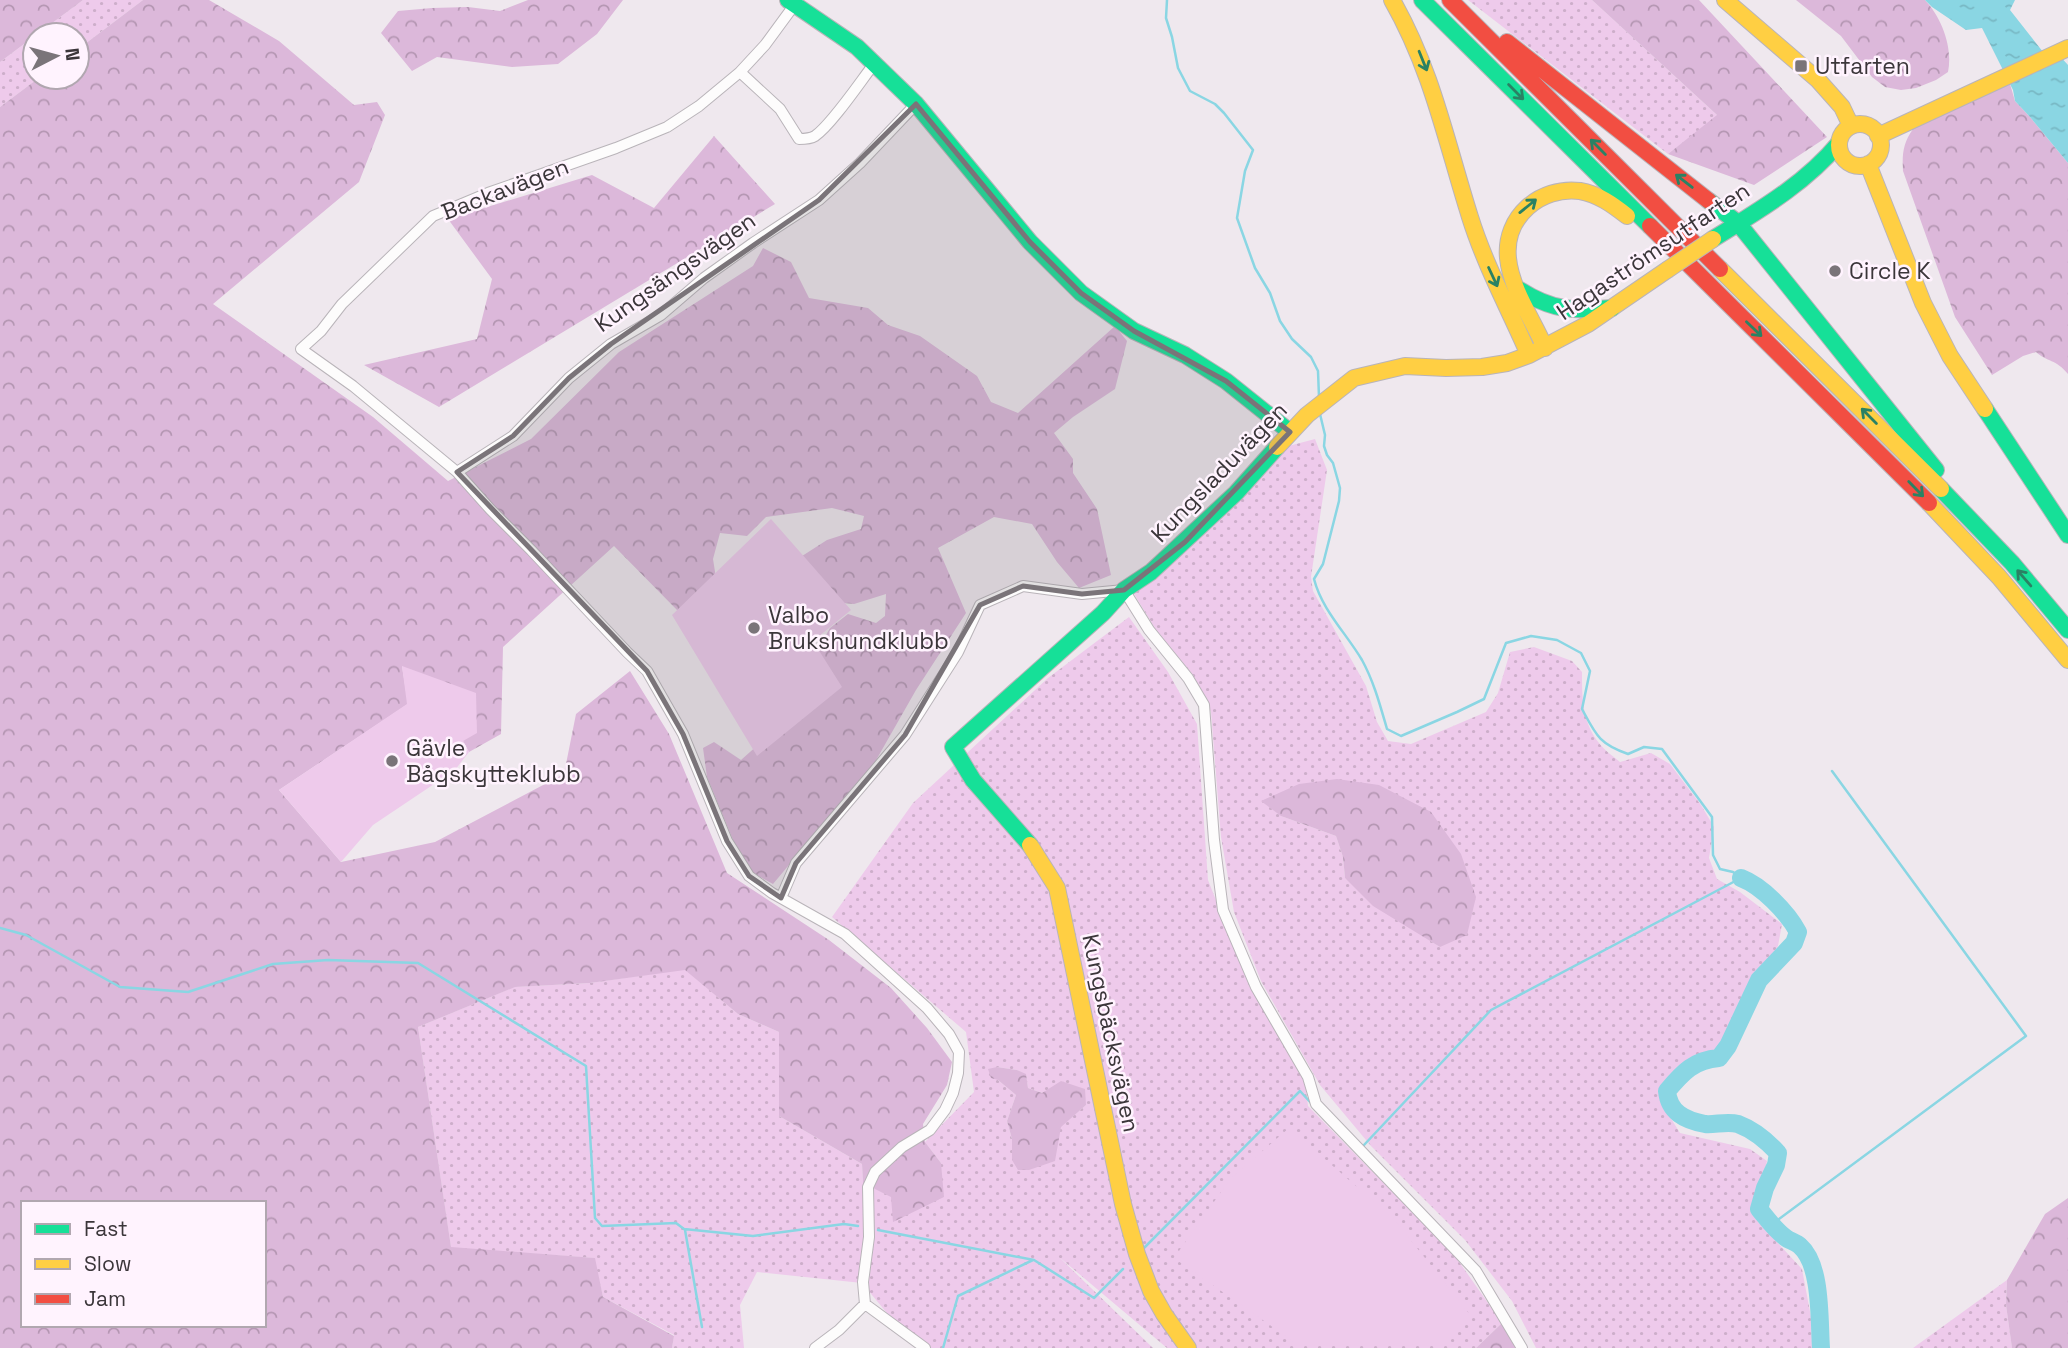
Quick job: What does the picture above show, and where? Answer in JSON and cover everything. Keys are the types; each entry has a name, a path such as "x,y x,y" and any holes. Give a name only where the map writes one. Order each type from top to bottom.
{"main road":[{"path":"1392,0 1421,55 1440,108 1477,239 1529,355"},
{"path":"1423,0 1956,530 2006,584 2068,660"},
{"path":"1452,0 1738,223 1921,449 1969,517"},
{"path":"1452,0 1969,517 2068,630"},
{"path":"1725,0 1818,80 1842,107 1851,126 1870,127 1878,136 1878,155 1868,164 1923,303 1950,355 2068,535"},
{"path":"794,2 857,47 916,104 1030,242 1081,293 1134,331 1185,355 1226,381 1290,432"},
{"path":"1878,136 2067,49"},
{"name":"Hagaströmsutfarten","path":"1529,355 1570,335 1612,308 1798,181 1821,163 1851,126"},
{"path":"1839,143 1842,156 1851,164"},
{"name":"Hagaströmsutfarten","path":"1798,181 1851,164 1868,164"},
{"path":"1545,348 1507,256 1511,228 1518,215 1538,198 1564,191 1578,191 1604,200 1620,210 1705,281"},
{"path":"1519,290 1539,303 1559,310 1612,308"},
{"name":"Kungsladuvägen","path":"953,747 1103,613 1124,590 1151,572 1185,542 1237,493 1307,415 1354,378 1405,366 1482,367 1507,363 1529,355"},
{"name":"Kungsbäcksvägen","path":"953,747 975,782 1029,844 1057,888 1123,1204 1133,1240 1156,1300 1188,1348"}],"street":[{"name":"Backavägen","path":"457,472 352,386 300,349 320,331 342,304 433,216 667,127 699,106 740,72 765,45 794,2"},
{"path":"740,72 780,109 799,139 803,140 816,136 874,64"},
{"name":"Kungsängsvägen","path":"457,472 513,436 569,378 611,344 661,315 704,278 819,200 860,163 916,104"},
{"path":"457,472 647,671 683,734 727,841 749,876 781,898 845,934 927,1008 949,1034 959,1052 956,1083 944,1110 930,1130 902,1147 875,1172 868,1187 869,1237 863,1282 865,1304 920,1347"},
{"path":"781,898 796,863 905,736 958,652 980,605 1023,586 1082,594 1124,590 1149,630 1188,678 1204,705 1214,839 1223,910 1256,987 1307,1077 1316,1104 1476,1271 1522,1348"},
{"path":"815,1348 839,1330 865,1304"}],"highlighted area":[{"path":"916,104 1030,242 1081,293 1134,331 1226,381 1290,432 1185,542 1124,590 1082,594 1023,586 980,605 905,735 796,863 781,898 749,876 727,841 683,734 647,671 457,472 513,436 569,378 611,344 819,200"}],"shaded area":[{"path":"83,0 143,0 91,39 91,21 55,21"},
{"path":"1468,0 1592,0 1718,116 1668,154"},
{"path":"21,46 21,91 0,107 0,62"},
{"path":"1315,439 1327,470 1311,577 1313,591 1366,686 1377,722 1388,741 1411,744 1486,712 1498,693 1510,652 1534,647 1572,661 1582,672 1586,718 1601,746 1620,762 1651,753 1670,764 1714,827 1709,858 1717,879 1740,892 1782,924 1778,946 1759,975 1725,1046 1685,1067 1662,1088 1667,1112 1680,1133 1750,1149 1767,1161 1760,1191 1758,1222 1802,1269 1811,1317 1812,1348 1536,1348 1512,1301 1465,1240 1371,1146 1320,1085 1261,981 1234,912 1221,837 1211,712 1193,675 1156,630 1131,589 1281,448","holes":["1281,816 1461,854 1440,947 1345,878 1343,857 1336,836"]},
{"name":"Valbo Brukshundklubb","path":"771,519 851,610 813,641 842,687 757,756 672,615"},
{"path":"1129,617 1168,672 1197,724 1208,880 1221,913 1305,1081 1308,1106 1455,1256 1502,1323 1476,1348 1167,1348 1059,1257 1153,1348 916,1348 862,1283 757,1272 740,1305 744,1348 672,1348 674,1335 603,1297 594,1258 451,1248 418,1027 514,987 590,983 685,969 738,1014 779,1032 779,1116 862,1164 863,1183 891,1196 941,1163 925,1142 974,1092 966,1032 832,917 913,803 1048,678","holes":["997,1067 1017,1070 1026,1075 1028,1088 1086,1105 1012,1160 1012,1139 1007,1121 1016,1095 998,1080"]},
{"name":"Gävle Bågskytteklubb","path":"402,666 476,693 477,733 463,741 469,752 455,770 373,825 341,862 279,790 407,704"},
{"path":"1289,1128 1394,1219 1471,1316 1441,1342 1294,1342 1174,1258 1231,1178"},
{"path":"2007,1280 2006,1305 2012,1348 1913,1348"}],"green space":[{"path":"0,0 83,0 55,21 21,21 21,46 0,62"},
{"path":"143,0 209,0 279,41 354,105 377,102 385,115 359,182 213,304 373,417 448,481 531,439 619,352 753,266 763,248 791,262 809,298 868,308 888,325 920,336 977,376 991,402 1018,413 1115,326 1127,341 1115,389 1054,433 1073,459 1073,473 1097,509 1111,575 1079,588 1057,562 1032,524 994,517 938,548 966,613 916,690 875,762 773,884 753,873 733,840 707,777 703,748 714,742 741,760 769,735 830,628 848,614 876,623 885,616 886,594 854,604 822,601 799,558 827,540 861,529 864,516 832,508 766,517 747,536 720,533 713,559 716,578 678,611 614,546 503,647 501,734 469,752 402,666 408,704 279,790 341,862 435,842 564,774 576,714 630,671 669,734 727,873 829,940 891,988 927,1028 952,1062 947,1085 923,1124 925,1142 941,1163 944,1197 893,1222 891,1197 863,1183 862,1164 779,1116 779,1032 738,1014 685,970 590,983 515,987 418,1027 451,1247 595,1258 603,1297 674,1336 672,1348 0,1348 0,107 21,91 91,91 91,39"},
{"path":"528,0 623,0 597,34 558,64 512,67 437,57 412,71 381,33 398,11 468,7 500,11"},
{"path":"1592,0 1699,0 1827,137 1754,185 1668,154 1717,115"},
{"path":"1796,0 1925,0 1945,34 1949,53 1948,72 1916,88 1901,90 1885,87 1872,77 1841,36"},
{"path":"2010,84 2015,101 2068,163 2068,374 2036,352 2023,356 1992,375 1955,317 1903,171 1904,149 1913,129"},
{"path":"714,136 775,204 439,407 364,365 477,339 492,279 448,219 592,175 654,208"},
{"path":"1337,779 1379,785 1431,812 1461,854 1476,897 1467,935 1440,947 1373,906 1345,878 1343,857 1336,836 1281,816 1261,801 1299,784"},
{"path":"997,1067 1026,1074 1028,1088 1042,1093 1061,1081 1085,1089 1086,1105 1061,1127 1055,1161 1029,1170 1018,1170 1012,1160 1012,1139 1007,1121 1016,1095 998,1080 991,1078 988,1069"},
{"path":"2068,1198 2068,1348 2012,1348 2006,1305 2007,1280 2045,1214"},
{"path":"1502,1323 1516,1348 1476,1348"}],"water":[{"path":"1925,0 2015,0 2010,10 2047,57 2057,53 2068,65 2068,163 2015,101 2013,90 1982,28 1966,30"}],"waterway":[{"path":"1167,0 1166,18 1178,68 1190,91 1215,104 1253,150 1245,171 1237,218 1255,268 1270,293 1280,321 1292,339 1311,357 1318,371 1319,397"},
{"path":"1320,414 1325,435 1324,446 1333,463 1340,488 1323,564 1314,579 1328,611 1366,668 1387,729 1401,736 1484,699 1506,643 1531,636 1557,640 1581,653 1590,671 1582,709 1595,732 1604,742 1628,754 1644,747 1662,749 1712,817 1713,855 1720,869 1733,872 1741,878 1491,1010 1364,1145"},
{"path":"1771,1225 2026,1036 1832,771"},
{"path":"1741,878 1773,900 1798,932 1794,943 1759,980 1728,1046 1719,1058 1703,1061 1690,1068 1667,1091 1668,1098 1674,1110 1684,1117 1705,1124 1738,1124 1760,1136 1778,1153 1759,1209 1778,1232 1800,1246 1812,1266 1818,1294 1821,1348"},
{"path":"0,928 26,935 120,987 188,992 273,964 328,960 418,963 586,1066 595,1218 602,1226 676,1223 684,1229 753,1236 844,1224 858,1226"},
{"path":"1143,1249 1300,1091 1311,1103"},
{"path":"685,1230 702,1327"},
{"path":"878,1230 1034,1260 1094,1298 1123,1269"},
{"path":"943,1348 958,1296 1033,1260"}],"traffic: fast":[{"path":"788,0 857,47 916,104 1030,242 1081,293 1134,331 1185,355 1226,381 1290,432"},
{"path":"1422,0 1650,226"},
{"path":"1713,239 1796,184 1839,143"},
{"path":"1709,201 1738,223 1936,470"},
{"path":"1520,290 1543,302 1564,308 1612,308"},
{"path":"1985,409 2068,535"},
{"path":"1030,845 973,780 953,747 1103,613 1124,590 1151,572 1236,493 1277,447"},
{"path":"1941,489 2012,563 2068,630"}],"traffic: slow":[{"path":"1392,0 1428,79 1483,252 1529,355"},
{"path":"1725,0 1818,80 1842,107 1851,126"},
{"path":"1878,136 2068,48"},
{"path":"1860,124 1875,130 1881,145 1875,160 1860,166 1845,160 1839,145 1845,130 1860,124"},
{"path":"1868,164 1923,303 1950,356 1985,409"},
{"path":"1545,348 1518,293 1510,270 1508,243 1518,217 1539,199 1565,191 1580,191 1593,195 1627,216"},
{"path":"1667,270 1713,239"},
{"path":"1720,269 1941,489"},
{"path":"1277,447 1307,415 1354,378 1405,366 1482,367 1507,363 1529,355 1588,324 1667,270"},
{"path":"1929,503 1999,577 2068,660"},
{"path":"1030,845 1057,888 1123,1204 1137,1254 1151,1291 1188,1348"}],"traffic: jam":[{"path":"1450,0 1720,269"},
{"path":"1507,42 1709,201"},
{"path":"1650,226 1929,503"}],"place":[{"name":"Utfarten","path":"1801,66"},
{"name":"Circle K","path":"1835,271"},
{"name":"Valbo Brukshundklubb","path":"754,628"},
{"name":"Gävle Bågskytteklubb","path":"392,761"}]}
